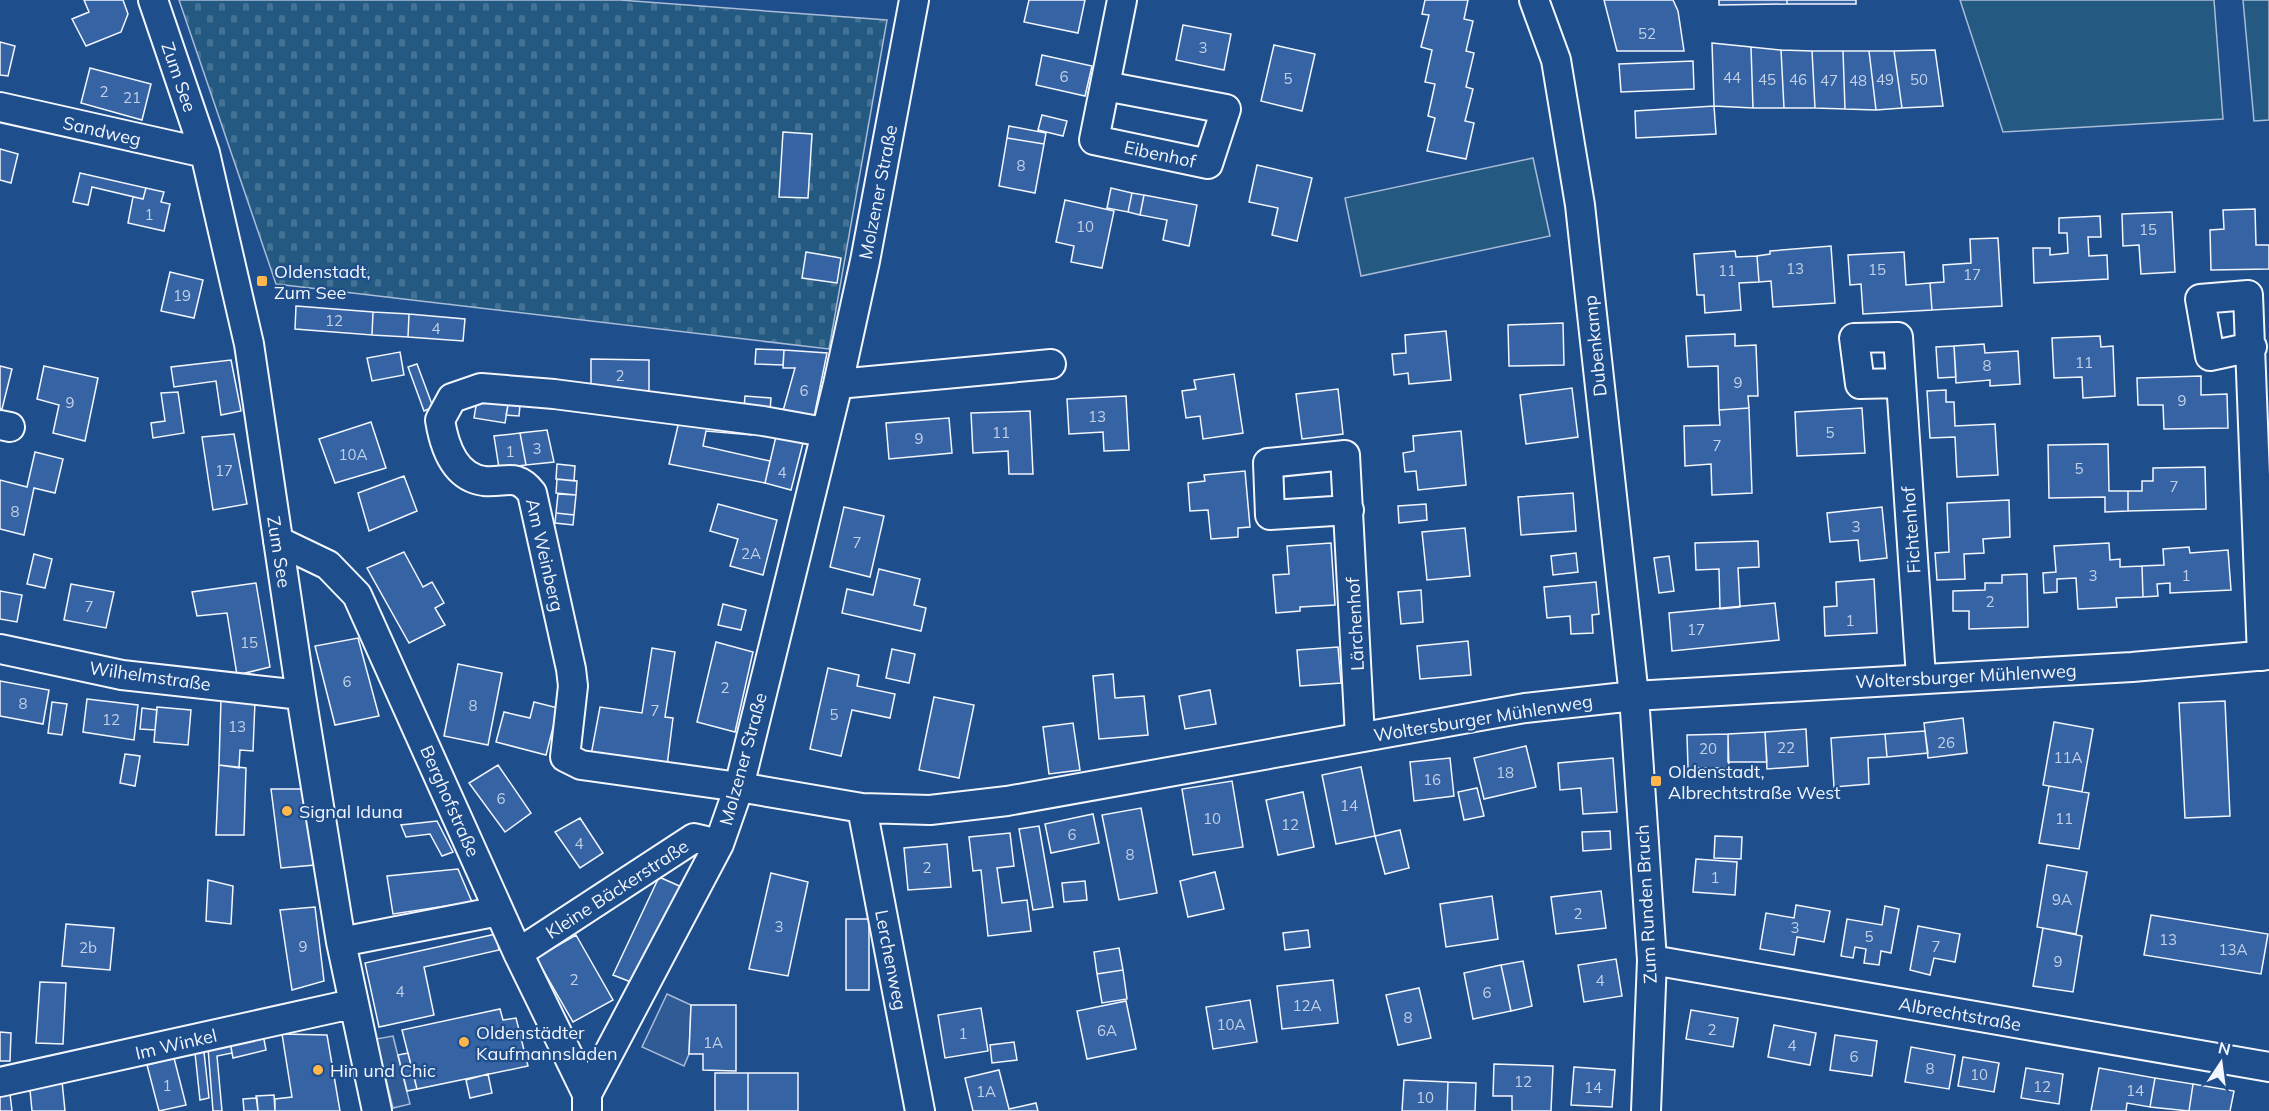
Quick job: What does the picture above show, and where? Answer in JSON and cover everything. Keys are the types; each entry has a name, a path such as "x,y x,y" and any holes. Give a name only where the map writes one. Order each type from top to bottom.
{"street":[{"name":"Zum See","path":"153,0 205,153 249,344 301,695 341,942 352,1004 377,1111"},
{"name":"Molzener Straße","path":"587,1103 719,844 739,787 824,432 838,384 865,261 914,0"},
{"path":"1105,87 1122,0"},
{"name":"Dubenkamp","path":"1534,0 1556,60 1580,205 1634,696"},
{"name":"Sandweg","path":"0,107 205,153"},
{"path":"2252,347 2266,655"},
{"path":"838,384 1051,363"},
{"name":"Fichtenhof","path":"1901,383 1921,678"},
{"name":"Am Weinberg","path":"739,787 580,765 565,757 564,745 573,686 571,669 532,493 524,483 510,479 485,481 462,471 444,442 440,420 452,398 481,388 555,394 763,421 824,432"},
{"name":"Lärchenhof","path":"1349,510 1360,737"},
{"name":"Berghofstraße","path":"278,541 328,565 357,595 587,1103"},
{"name":"Wilhelmstraße","path":"0,649 122,675 301,695"},
{"name":"Woltersburger Mühlenweg","path":"739,787 862,808 930,810 1007,801 1525,708 1634,696 2132,667 2266,655"},
{"name":"Zum Runden Bruch","path":"1634,696 1652,960 1646,1111"},
{"name":"Lerchenweg","path":"862,808 920,1111"},
{"name":"Kleine Bäckerstraße","path":"518,952 694,838 719,844"},
{"path":"341,942 499,911"},
{"name":"Albrechtstraße","path":"1652,960 2269,1067"},
{"name":"Im Winkel","path":"0,1082 352,1004"}],"green space":[{"path":"179,0 620,0 887,20 829,349 276,284"},
{"path":"1960,0 2214,0 2223,119 2003,132"},
{"path":"2243,0 2269,0 2269,120 2254,121"},
{"path":"1533,158 1550,236 1361,276 1345,198"}],"shaded area":[{"path":"667,994 691,1005 689,1054 684,1066 642,1047"},
{"path":"393,1036 410,1104 393,1108 376,1039"}],"building":[{"path":"84,0 123,0 128,14 121,32 86,46 72,19 89,12"},
{"path":"1029,0 1085,0 1078,33 1024,22"},
{"path":"1425,0 1468,0 1464,19 1473,21 1466,51 1474,53 1466,87 1473,89 1465,121 1474,123 1466,159 1427,151 1435,118 1428,116 1435,84 1425,82 1432,50 1421,47 1429,15 1422,14"},
{"path":"1604,0 1673,0 1678,11 1684,51 1617,51"},
{"path":"1719,0 1787,0 1787,4 1719,5"},
{"path":"1787,0 1856,0 1856,4 1787,4"},
{"path":"1183,25 1231,34 1224,70 1176,60"},
{"path":"0,42 15,46 8,76 0,75"},
{"path":"1712,43 1751,47 1753,108 1714,106"},
{"path":"1274,45 1315,54 1302,111 1261,101"},
{"path":"1751,47 1781,50 1784,108 1753,108"},
{"path":"1781,50 1812,51 1815,108 1784,108"},
{"path":"1935,50 1943,106 1902,108 1894,51"},
{"path":"1812,51 1843,51 1845,109 1815,108"},
{"path":"1843,51 1869,51 1876,110 1845,109"},
{"path":"1869,51 1894,51 1902,108 1876,110"},
{"path":"1042,55 1092,66 1085,96 1036,85"},
{"path":"1693,61 1694,89 1621,92 1619,64"},
{"path":"90,68 151,84 142,120 81,103"},
{"path":"1714,106 1716,134 1636,138 1635,111"},
{"path":"1042,115 1067,121 1063,136 1038,130"},
{"path":"1009,126 1046,133 1044,144 1007,138"},
{"path":"783,132 812,134 808,198 779,197"},
{"path":"1007,138 1044,144 1035,193 999,186"},
{"path":"0,149 18,154 11,183 0,180"},
{"path":"1257,165 1312,178 1297,241 1272,235 1278,208 1249,202"},
{"path":"80,173 146,188 143,199 92,187 88,205 73,202"},
{"path":"146,188 164,192 161,202 170,204 164,231 128,223 133,197 143,199"},
{"path":"1111,188 1132,193 1128,212 1107,208"},
{"path":"1132,193 1144,195 1140,215 1128,212"},
{"path":"1144,195 1197,205 1189,246 1163,240 1167,220 1140,215"},
{"path":"1065,200 1114,211 1102,268 1071,262 1074,246 1056,242"},
{"path":"2255,209 2256,245 2269,245 2269,269 2211,270 2210,230 2224,229 2223,210"},
{"path":"2172,212 2175,272 2141,274 2139,245 2123,246 2122,214"},
{"path":"2100,216 2101,237 2088,237 2089,256 2107,255 2108,279 2034,283 2033,248 2050,248 2050,255 2068,253 2067,233 2059,233 2059,218"},
{"path":"1998,238 2002,306 1932,310 1930,283 1944,282 1943,265 1971,263 1970,239"},
{"path":"1831,246 1835,303 1773,307 1771,281 1759,282 1757,256 1770,254 1770,251"},
{"path":"1735,251 1736,257 1757,256 1759,282 1739,283 1741,310 1705,313 1704,295 1697,295 1694,254"},
{"path":"806,252 841,258 837,283 802,278"},
{"path":"1904,252 1906,285 1930,283 1932,310 1863,314 1861,284 1850,285 1848,255"},
{"path":"170,272 203,280 194,318 161,311"},
{"path":"296,306 373,312 372,335 295,329"},
{"path":"373,312 409,314 408,337 372,335"},
{"path":"409,314 465,319 463,341 408,337"},
{"path":"1563,323 1564,365 1509,366 1508,325"},
{"path":"1446,331 1451,380 1409,384 1408,373 1394,375 1392,354 1406,353 1405,335"},
{"path":"1735,334 1735,346 1756,345 1758,396 1748,396 1749,408 1719,410 1718,366 1688,367 1686,336"},
{"path":"2100,336 2101,347 2113,346 2115,396 2083,398 2082,377 2054,378 2052,338"},
{"path":"1984,344 1985,353 2018,351 2020,384 1990,386 1990,380 1956,383 1954,346"},
{"path":"1954,346 1956,377 1938,378 1936,347"},
{"path":"756,349 784,350 783,365 755,364"},
{"path":"784,350 827,353 814,417 783,411 795,368 783,368"},
{"path":"400,352 404,375 372,381 367,358"},
{"path":"591,359 649,360 649,391 591,391"},
{"path":"231,360 241,411 221,415 216,381 174,387 171,367"},
{"path":"417,364 433,407 424,411 408,367"},
{"path":"0,366 12,369 2,409 0,409"},
{"path":"44,366 98,378 85,441 53,433 59,405 37,399"},
{"path":"1234,374 1243,433 1203,439 1200,416 1186,418 1182,391 1196,389 1194,380"},
{"path":"2201,376 2201,395 2227,394 2228,428 2164,429 2163,405 2138,405 2137,378"},
{"path":"1572,388 1578,437 1526,444 1520,395"},
{"path":"1338,389 1343,434 1302,439 1296,394"},
{"path":"1946,390 1946,402 1954,402 1955,426 1995,424 1998,475 1957,477 1955,437 1930,438 1927,391"},
{"path":"178,392 184,433 153,438 151,423 165,421 161,393"},
{"path":"745,396 771,398 770,410 744,409"},
{"path":"1126,396 1129,450 1104,451 1103,432 1069,434 1067,399"},
{"path":"477,400 508,405 505,423 474,418"},
{"path":"508,405 520,405 519,416 506,415"},
{"path":"1749,408 1752,493 1712,495 1711,464 1685,466 1684,426 1720,425 1719,410"},
{"path":"1862,408 1865,453 1797,456 1795,412"},
{"path":"1030,411 1033,474 1009,474 1008,451 973,453 971,413"},
{"path":"680,417 750,423 751,435 706,431 703,446 770,461 765,483 669,464"},
{"path":"949,418 952,453 889,459 886,423"},
{"path":"371,422 386,468 335,483 319,439"},
{"path":"547,430 554,462 526,465 520,433"},
{"path":"1461,431 1466,485 1418,490 1416,471 1405,472 1403,453 1414,451 1413,436"},
{"path":"777,432 804,439 791,490 765,483"},
{"path":"520,433 526,465 499,468 494,436"},
{"path":"234,434 247,504 213,510 202,437"},
{"path":"2108,444 2109,491 2128,491 2128,511 2105,512 2105,497 2049,498 2048,445"},
{"path":"35,452 63,459 55,493 34,488 24,535 0,529 0,480 27,487"},
{"path":"557,464 575,466 574,481 556,479"},
{"path":"2205,467 2206,509 2128,511 2128,491 2142,491 2142,481 2153,481 2153,468"},
{"path":"1245,471 1250,527 1238,528 1238,537 1211,539 1208,510 1190,511 1188,483 1205,481 1204,475"},
{"path":"404,476 417,511 369,531 358,493"},
{"path":"557,479 577,481 576,495 556,493"},
{"path":"1573,493 1576,531 1521,535 1518,497"},
{"path":"558,494 576,495 574,515 556,513"},
{"path":"2009,500 2010,537 1983,539 1984,553 1964,554 1965,579 1937,580 1935,553 1949,552 1947,503"},
{"path":"718,504 777,520 763,575 730,566 738,539 710,531"},
{"path":"1426,504 1427,520 1399,523 1398,506"},
{"path":"844,507 884,516 870,577 830,567"},
{"path":"1882,507 1887,558 1860,561 1858,540 1830,542 1827,513"},
{"path":"556,513 574,515 573,525 555,523"},
{"path":"1465,528 1470,576 1427,580 1422,532"},
{"path":"1758,541 1759,567 1738,568 1740,607 1720,609 1719,569 1696,570 1695,543"},
{"path":"1331,543 1335,605 1300,607 1300,611 1276,613 1273,575 1289,574 1287,546"},
{"path":"2109,543 2110,560 2120,559 2120,567 2142,566 2143,597 2116,598 2117,607 2078,609 2076,578 2057,579 2057,592 2044,593 2043,573 2056,572 2054,546"},
{"path":"2189,547 2190,553 2228,550 2231,590 2170,593 2170,583 2157,584 2158,596 2143,597 2142,566 2164,565 2163,549"},
{"path":"404,552 423,587 432,582 444,603 435,608 445,625 409,643 367,568"},
{"path":"1576,553 1578,572 1553,575 1551,556"},
{"path":"34,554 52,559 45,588 27,584"},
{"path":"1669,556 1674,591 1659,593 1654,558"},
{"path":"879,569 920,579 914,605 926,608 921,631 842,613 847,589 873,595"},
{"path":"2027,574 2028,627 1969,629 1969,611 1953,611 1953,591 1985,590 1985,583 2002,583 2002,575"},
{"path":"1874,579 1877,633 1825,636 1824,607 1837,606 1836,582"},
{"path":"1596,582 1599,614 1592,615 1593,633 1571,634 1570,616 1547,618 1544,587"},
{"path":"256,583 270,667 237,675 227,613 197,616 192,592"},
{"path":"71,584 114,592 106,628 64,620"},
{"path":"1421,590 1423,622 1401,624 1398,592"},
{"path":"0,591 22,595 17,622 0,619"},
{"path":"1775,603 1779,640 1672,651 1669,613"},
{"path":"723,604 746,610 741,630 718,625"},
{"path":"358,638 379,716 335,725 315,646"},
{"path":"1468,641 1471,675 1420,679 1417,646"},
{"path":"716,642 753,652 735,732 697,722"},
{"path":"1338,647 1341,683 1300,686 1297,650"},
{"path":"652,648 675,652 665,717 673,718 667,766 591,755 600,707 642,713"},
{"path":"892,649 915,654 909,683 886,678"},
{"path":"458,664 502,673 488,745 444,736"},
{"path":"828,668 859,675 857,686 895,694 890,718 852,710 841,756 810,749"},
{"path":"1113,674 1115,698 1144,696 1148,735 1099,739 1093,676"},
{"path":"0,681 49,690 43,724 0,716"},
{"path":"1210,690 1216,724 1185,729 1179,696"},
{"path":"934,697 974,705 959,778 919,770"},
{"path":"87,699 138,705 134,740 83,732"},
{"path":"221,699 255,701 253,751 240,750 239,768 219,765"},
{"path":"2225,701 2230,816 2185,818 2179,703"},
{"path":"52,702 67,704 62,735 48,733"},
{"path":"534,702 558,708 546,755 496,742 504,712 530,718"},
{"path":"157,707 191,710 188,745 154,742"},
{"path":"142,708 157,710 155,730 140,729"},
{"path":"1963,718 1967,753 1928,758 1924,723"},
{"path":"2054,722 2093,729 2082,792 2043,785"},
{"path":"1073,723 1080,770 1049,774 1043,727"},
{"path":"1806,729 1808,766 1767,769 1765,732"},
{"path":"1925,731 1928,753 1887,757 1885,734"},
{"path":"1765,732 1767,762 1728,762 1728,734"},
{"path":"1728,734 1729,768 1688,768 1687,735"},
{"path":"1885,734 1887,757 1868,758 1869,784 1834,787 1831,738"},
{"path":"1526,746 1536,787 1484,799 1474,758"},
{"path":"125,754 140,756 135,786 120,783"},
{"path":"1450,758 1454,796 1414,801 1410,762"},
{"path":"1613,758 1617,812 1583,814 1581,788 1560,790 1558,763"},
{"path":"219,765 246,768 244,835 216,835"},
{"path":"498,765 531,813 505,832 469,783"},
{"path":"1361,767 1375,836 1336,844 1322,775"},
{"path":"1232,781 1243,847 1193,855 1182,789"},
{"path":"2049,786 2089,793 2079,849 2039,843"},
{"path":"1477,788 1484,816 1464,820 1458,792"},
{"path":"271,789 306,789 315,865 281,868"},
{"path":"1303,792 1314,847 1278,855 1266,800"},
{"path":"1141,808 1157,893 1119,900 1102,815"},
{"path":"1093,814 1099,843 1051,853 1045,824"},
{"path":"580,818 603,853 580,868 555,832"},
{"path":"437,821 453,852 442,856 430,834 406,837 401,825"},
{"path":"1039,826 1053,907 1033,910 1019,829"},
{"path":"1400,830 1409,868 1385,874 1375,836"},
{"path":"1610,831 1611,849 1583,851 1582,832"},
{"path":"1010,833 1014,866 997,868 1002,903 1027,900 1031,931 988,936 981,870 973,871 969,837"},
{"path":"1715,836 1742,837 1741,859 1714,858"},
{"path":"947,844 951,887 908,890 904,848"},
{"path":"1696,859 1737,862 1735,895 1693,892"},
{"path":"2047,865 2087,872 2076,934 2037,927"},
{"path":"458,869 472,902 393,914 387,876"},
{"path":"1215,872 1224,909 1188,917 1180,881"},
{"path":"771,873 808,882 788,976 749,969"},
{"path":"659,877 684,888 641,986 613,975"},
{"path":"208,880 233,886 231,924 206,921"},
{"path":"1085,881 1087,900 1064,902 1062,883"},
{"path":"1601,891 1606,928 1556,934 1551,897"},
{"path":"1492,896 1498,939 1446,947 1440,904"},
{"path":"1796,905 1830,911 1824,942 1797,937 1794,955 1760,949 1766,913 1794,918"},
{"path":"1885,906 1899,909 1891,953 1881,951 1879,965 1864,963 1866,949 1855,947 1853,958 1841,956 1847,919 1882,925"},
{"path":"315,907 324,981 292,990 280,910"},
{"path":"2151,915 2268,934 2261,974 2144,955"},
{"path":"846,919 869,919 869,990 846,990"},
{"path":"66,924 114,928 110,970 62,966"},
{"path":"1918,926 1960,934 1955,962 1934,958 1930,975 1910,970"},
{"path":"2043,928 2082,936 2073,992 2033,986"},
{"path":"1308,930 1310,947 1285,950 1283,933"},
{"path":"496,934 499,950 424,967 434,1015 379,1027 365,963"},
{"path":"576,935 613,1000 573,1022 536,958"},
{"path":"1119,948 1123,970 1097,974 1094,952"},
{"path":"1616,959 1622,996 1584,1002 1578,965"},
{"path":"1523,961 1532,1006 1511,1011 1501,965"},
{"path":"1501,965 1511,1011 1473,1019 1464,973"},
{"path":"1123,970 1127,999 1102,1003 1097,974"},
{"path":"1333,980 1338,1023 1282,1029 1277,986"},
{"path":"40,982 66,983 63,1044 36,1043"},
{"path":"1419,988 1431,1038 1398,1045 1386,995"},
{"path":"1250,1000 1257,1042 1213,1049 1206,1007"},
{"path":"1126,1001 1136,1049 1087,1059 1077,1011"},
{"path":"691,1005 736,1005 736,1071 703,1070 703,1054 689,1054"},
{"path":"981,1008 988,1051 945,1058 938,1015"},
{"name":"Oldenstädter Kaufmannsladen","path":"500,1009 503,1020 516,1018 528,1066 417,1089 402,1030"},
{"path":"1691,1010 1738,1018 1733,1047 1686,1039"},
{"path":"1774,1025 1816,1033 1810,1065 1768,1057"},
{"path":"0,1032 11,1033 10,1061 0,1061"},
{"path":"263,1034 266,1050 233,1058 230,1042"},
{"path":"282,1034 327,1035 340,1111 275,1111 275,1099 292,1097"},
{"path":"1835,1035 1877,1041 1872,1076 1830,1070"},
{"path":"230,1042 232,1053 217,1056 222,1111 213,1111 208,1048"},
{"path":"1014,1042 1017,1060 992,1063 990,1045"},
{"path":"1911,1047 1955,1055 1949,1089 1905,1082"},
{"path":"204,1052 209,1098 200,1100 195,1053"},
{"path":"408,1053 417,1089 407,1091 398,1055"},
{"path":"1963,1057 1999,1063 1994,1092 1958,1086"},
{"path":"174,1058 186,1105 159,1111 147,1065"},
{"path":"1494,1064 1553,1066 1551,1111 1512,1111 1512,1096 1493,1096"},
{"path":"1574,1067 1615,1070 1612,1107 1571,1105"},
{"path":"2026,1068 2063,1074 2059,1104 2021,1098"},
{"path":"2099,1068 2155,1078 2150,1107 2127,1103 2126,1111 2091,1111"},
{"path":"999,1070 1009,1109 1036,1103 1038,1111 973,1111 965,1078"},
{"path":"715,1073 748,1073 748,1111 715,1111"},
{"path":"748,1073 798,1073 798,1111 748,1111"},
{"path":"488,1074 492,1093 470,1098 466,1080"},
{"path":"2155,1078 2193,1084 2189,1111 2150,1107"},
{"path":"1404,1080 1448,1082 1447,1111 1402,1111"},
{"path":"62,1081 65,1111 32,1111 30,1090"},
{"path":"1448,1082 1476,1083 1475,1111 1447,1111"},
{"path":"2193,1084 2234,1091 2230,1111 2189,1111"},
{"path":"10,1094 12,1111 0,1111 0,1096"},
{"path":"274,1095 275,1111 258,1111 256,1096"},
{"path":"257,1098 258,1111 244,1111 243,1099"}],"place":[{"name":"Oldenstadt, Zum See","path":"262,281"},
{"name":"Oldenstadt, Albrechtstraße West","path":"1656,781"},
{"name":"Signal Iduna","path":"287,811"},
{"name":"Oldenstädter Kaufmannsladen","path":"464,1042"},
{"name":"Hin und Chic","path":"318,1070"}]}
